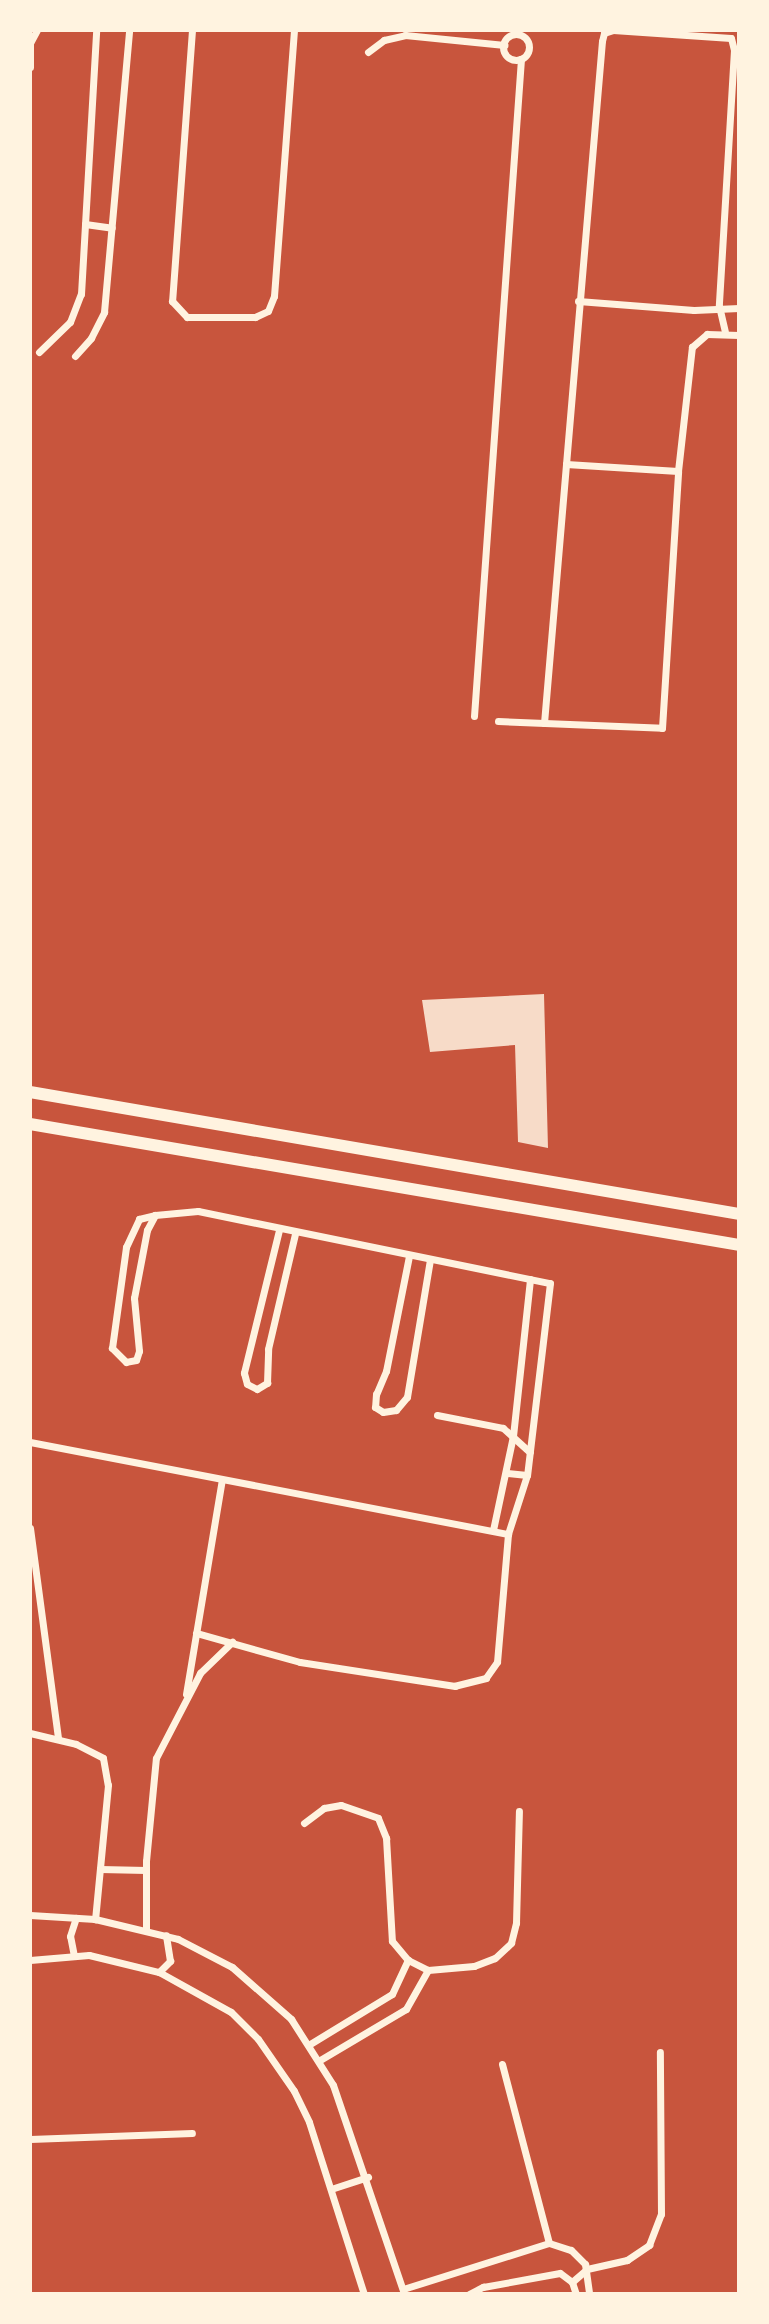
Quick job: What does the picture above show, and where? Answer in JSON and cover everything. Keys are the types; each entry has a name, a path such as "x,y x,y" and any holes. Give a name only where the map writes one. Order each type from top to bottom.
{"main road":[{"path":"30,1092 739,1214"},
{"path":"30,1125 739,1245"}],"street":[{"path":"30,67 30,42 37,30"},
{"path":"39,352 76,313 85,224 96,30"},
{"path":"75,356 92,338 104,312 129,30"},
{"path":"192,30 172,301 187,317 255,317 268,311 274,296 294,30"},
{"path":"544,723 578,301 604,33 613,30 731,38 734,50 719,306 725,331"},
{"path":"474,716 521,59 528,53 527,40 510,32 504,45 509,57 521,59"},
{"path":"368,52 384,40 405,35 504,45"},
{"path":"85,224 112,228"},
{"path":"578,301 694,310 719,306 739,308"},
{"path":"498,721 662,728 678,471 692,347 707,334 725,331 739,335"},
{"path":"566,464 678,471"},
{"path":"155,1215 147,1230 134,1298 139,1351 136,1360 126,1362 112,1348 126,1247 139,1219 155,1215 198,1212 295,1234 550,1283 527,1475 508,1534 498,1662 486,1678 455,1686 300,1662 197,1633"},
{"path":"279,1230 244,1373 247,1384 257,1389 267,1383 268,1349 295,1234"},
{"path":"409,1256 386,1371 376,1394 375,1407 383,1412 396,1410 407,1397 430,1260"},
{"path":"494,1530 513,1436 530,1279"},
{"path":"437,1415 503,1428 530,1452"},
{"path":"30,1442 508,1534"},
{"path":"507,1473 527,1475"},
{"path":"185,1702 222,1480"},
{"path":"30,1528 58,1738"},
{"path":"146,1928 146,1870 156,1758 200,1673 232,1642"},
{"path":"30,1733 58,1738 103,1758 108,1785 94,1919"},
{"path":"304,1823 324,1808 341,1804 378,1818 386,1838 392,1941 408,1960 428,1970 474,1966 495,1958 512,1943 516,1923 519,1811"},
{"path":"100,1869 146,1870"},
{"path":"30,1915 94,1919 146,1928 166,1935 206,1951 243,1975 291,2019 320,2060 368,2177 404,2292 549,2243 571,2250 587,2269 589,2294"},
{"path":"75,1918 70,1936 75,1956"},
{"path":"159,1972 170,1961 166,1935"},
{"path":"30,1960 75,1956 127,1962 159,1972 231,2012 258,2039 294,2091 331,2189 364,2294"},
{"path":"310,2045 392,1994 408,1960"},
{"path":"320,2060 406,2009 428,1970"},
{"path":"572,2282 587,2269 627,2260 649,2245 661,2214 660,2052"},
{"path":"502,2064 549,2243"},
{"path":"30,2139 192,2133"},
{"path":"331,2189 368,2177"},
{"path":"469,2294 540,2275 560,2273 572,2282 576,2294"}],"building":[{"path":"544,994 548,1148 518,1142 515,1045 430,1052 422,1000"}]}
